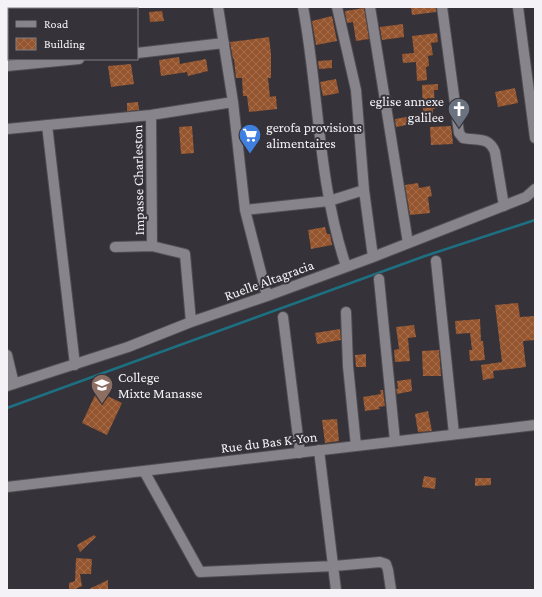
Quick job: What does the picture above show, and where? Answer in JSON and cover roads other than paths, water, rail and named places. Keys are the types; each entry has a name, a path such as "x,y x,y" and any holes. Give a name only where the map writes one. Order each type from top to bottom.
{"street":[{"path":"218,7 233,102 245,210 267,296"},
{"path":"303,7 329,201 346,266"},
{"path":"337,7 356,90 364,190 373,257"},
{"path":"370,7 408,243"},
{"path":"442,7 459,133 463,138 487,141 492,144 504,206"},
{"path":"518,7 535,138"},
{"path":"138,52 224,42"},
{"path":"7,66 69,60"},
{"path":"7,129 151,115 233,102"},
{"name":"Impasse Charleston","path":"151,115 152,246"},
{"path":"47,125 75,365"},
{"name":"Ruelle Altagracia","path":"11,385 128,347 191,322 373,257 526,197 535,189"},
{"path":"245,210 329,201 364,190"},
{"path":"115,247 152,246 185,254 191,322"},
{"path":"436,261 454,434"},
{"path":"379,279 395,441"},
{"path":"346,312 348,366 356,446"},
{"path":"283,317 300,453"},
{"path":"7,355 11,385"},
{"name":"Rue du Bas K-Yon","path":"7,487 535,425"},
{"path":"319,450 336,590"},
{"path":"144,471 200,572 334,566 380,562 386,564 391,590"}],"waterway":[{"path":"7,408 425,256 535,220"}],"place":[{"name":"eglise annexe galilee","path":"459,128"},
{"name":"gerofa provisions alimentaires","path":"250,154"},
{"name":"College Mixte Manasse","path":"102,404"}]}
